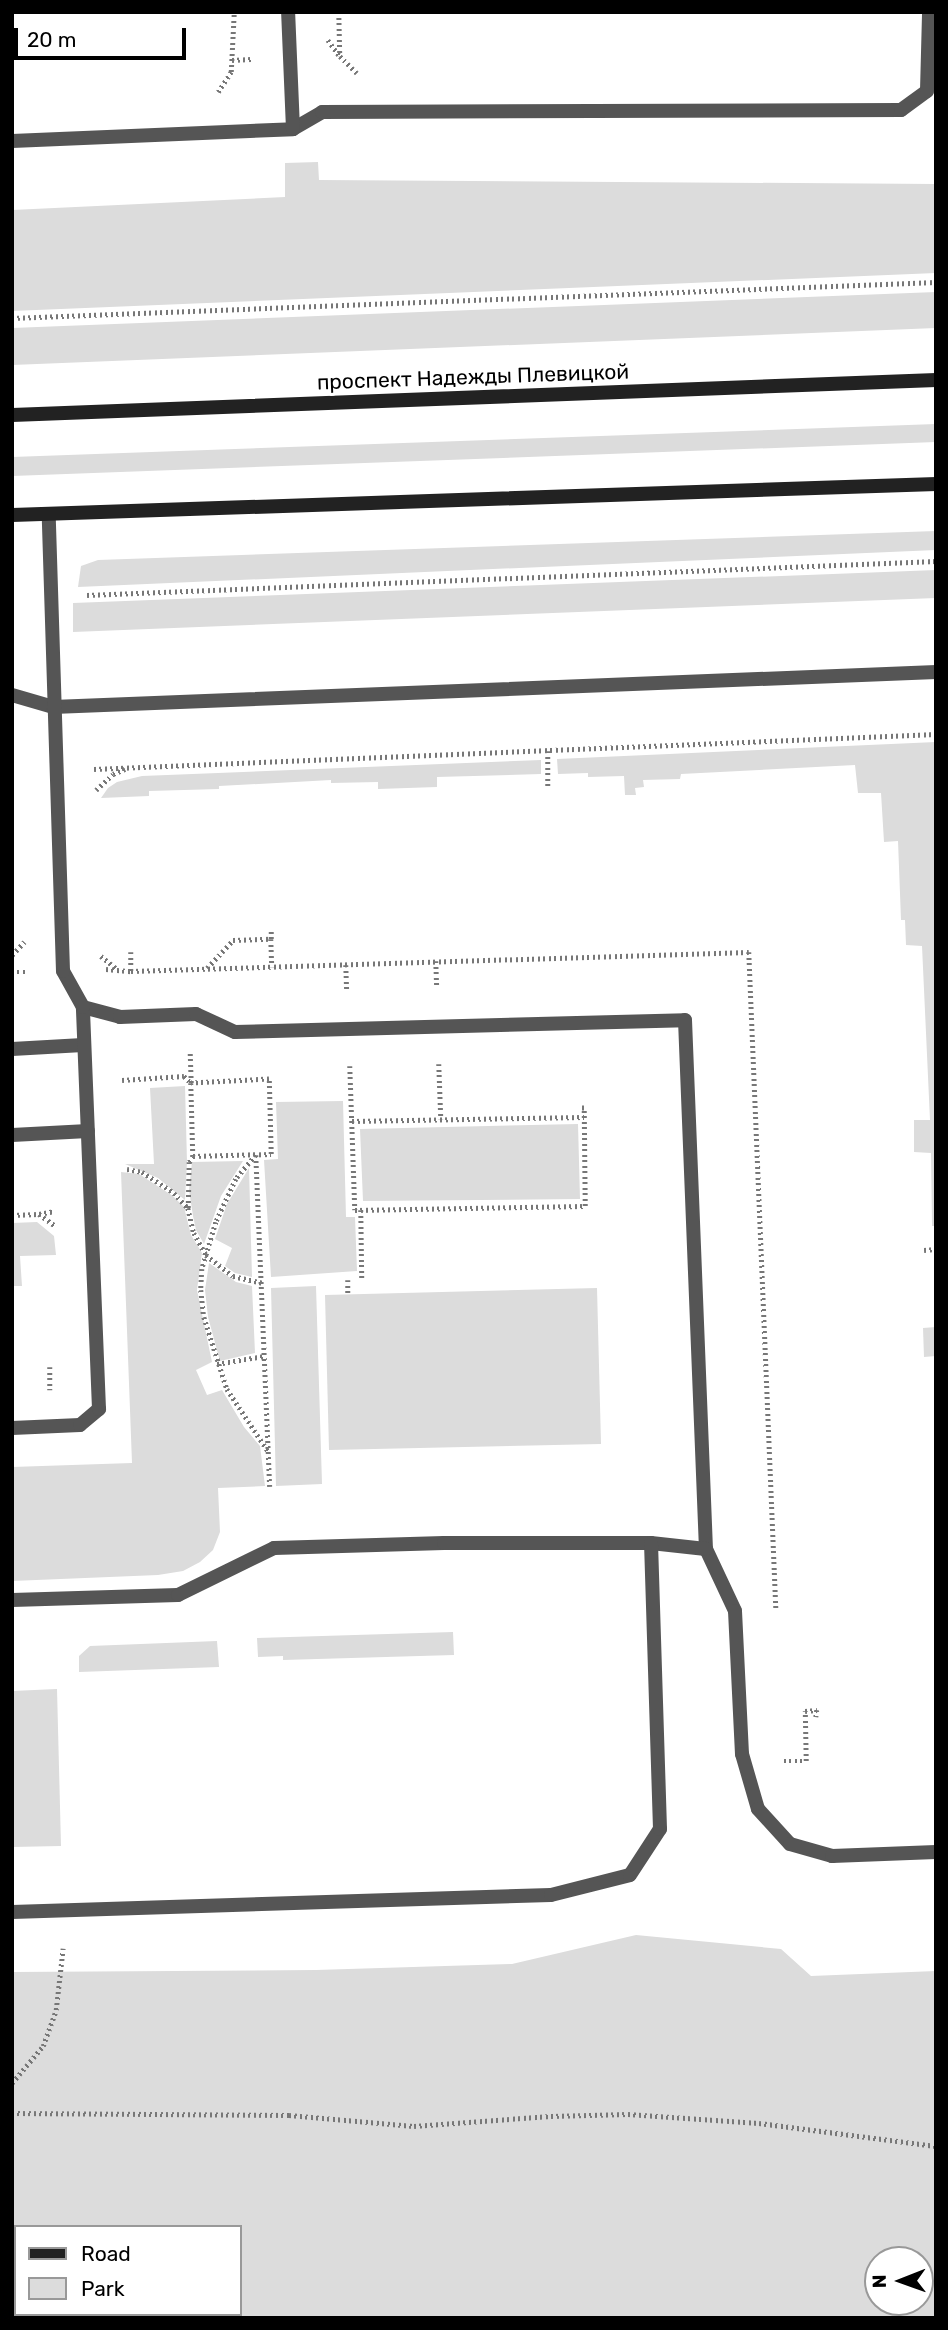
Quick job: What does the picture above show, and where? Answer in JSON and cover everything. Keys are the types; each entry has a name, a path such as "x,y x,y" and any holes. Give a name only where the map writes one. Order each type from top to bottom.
{"main road":[{"name":"проспект Надежды Плевицкой","path":"12,415 936,380"},
{"path":"12,515 936,484"}],"lane":[{"path":"288,12 293,129"},
{"path":"12,141 293,129 322,112 901,110 927,91 929,12"},
{"path":"12,1428 80,1425 99,1409 83,1007 63,971 49,514"},
{"path":"12,695 53,707 936,671"},
{"path":"83,1007 120,1017 196,1014 235,1032 685,1020 706,1549 735,1611 742,1754 758,1809 790,1844 832,1856 936,1852"},
{"path":"12,1049 83,1045"},
{"path":"12,1135 88,1131"},
{"path":"12,1600 178,1595 274,1548 444,1543 650,1543 706,1549"},
{"path":"12,1912 551,1895 629,1875 660,1829 650,1543"}],"path":[{"path":"215,94 222,91 231,72 234,12"},
{"path":"12,318 936,282"},
{"path":"50,596 936,561"},
{"path":"55,770 936,734"},
{"path":"548,751 548,788"},
{"path":"271,932 272,967"},
{"path":"206,969 233,940 271,939"},
{"path":"131,952 131,971"},
{"path":"12,972 117,968 131,971 206,969 749,952 776,1613"},
{"path":"346,965 355,1210 585,1206 584,1108 578,1108"},
{"path":"83,1045 117,1080 184,1076 191,1083 193,1156 189,1162 188,1209 194,1233 206,1255 233,1276 262,1283"},
{"path":"191,1083 268,1079 271,1154 193,1156"},
{"path":"352,1121 584,1117"},
{"path":"257,1155 246,1164 226,1198 206,1255 201,1290 204,1318 217,1364 233,1399 268,1452"},
{"path":"257,1155 270,1487"},
{"path":"38,1214 77,1210 98,1171 104,1168 142,1172 174,1193 188,1209"},
{"path":"361,1210 362,1279"},
{"path":"924,1250 936,1250"},
{"path":"348,1280 348,1294"},
{"path":"217,1364 265,1356"},
{"path":"50,1367 50,1400"},
{"path":"784,1761 806,1761 804,1711 817,1710 816,1717"},
{"path":"782,1753 788,1772"},
{"path":"12,2083 43,2046 56,2010 69,1909"},
{"path":"12,2113 289,2115 414,2126 551,2116 628,2114 759,2123 936,2146"}],"green space":[{"path":"318,162 319,180 936,184 936,273 12,311 12,210 285,197 285,163"},
{"path":"936,292 936,328 12,365 12,328"},
{"path":"936,424 936,442 12,476 12,457"},
{"path":"936,531 936,550 78,587 81,566 98,560"},
{"path":"936,570 936,598 73,632 73,603"},
{"path":"936,742 936,1226 932,1226 931,1153 914,1152 914,1120 930,1120 922,946 906,945 905,920 901,920 898,841 884,842 881,793 858,793 855,765 681,774 680,779 643,780 644,787 635,788 636,795 625,795 624,776 558,774 557,759"},
{"path":"541,760 541,774 437,777 437,787 378,789 378,782 331,783 331,780 219,786 219,789 149,791 149,796 101,798 108,788 117,782 142,776"},
{"path":"185,1086 185,1200 158,1178 125,1164 154,1164 150,1088"},
{"path":"343,1101 346,1217 355,1217 357,1271 271,1277 264,1160 278,1159 276,1102"},
{"path":"578,1124 580,1199 363,1201 360,1129"},
{"path":"243,1161 221,1196 204,1244 196,1230 189,1190 192,1162"},
{"path":"249,1168 252,1277 235,1273 225,1266 232,1248 215,1239 227,1204"},
{"path":"121,1172 139,1174 173,1196 184,1207 191,1235 202,1253 197,1290 212,1362 196,1370 207,1395 222,1390 244,1427 260,1446 265,1486 218,1488 220,1532 213,1550 200,1562 183,1571 158,1575 12,1581 12,1467 132,1463"},
{"path":"37,1222 54,1236 56,1255 20,1256 22,1286 12,1286 12,1223"},
{"path":"209,1263 236,1282 252,1286 255,1353 220,1361 208,1317 205,1290"},
{"path":"316,1286 322,1484 276,1486 271,1288"},
{"path":"597,1288 601,1444 329,1450 325,1295"},
{"path":"936,1327 936,1356 924,1357 923,1328"},
{"path":"453,1632 454,1655 283,1660 283,1656 258,1657 257,1638"},
{"path":"217,1641 219,1667 79,1672 79,1656 90,1646"},
{"path":"57,1689 61,1846 12,1847 12,1691"},
{"path":"636,1935 781,1949 811,1976 936,1971 936,2318 12,2318 12,1972 316,1970 512,1964"}]}
